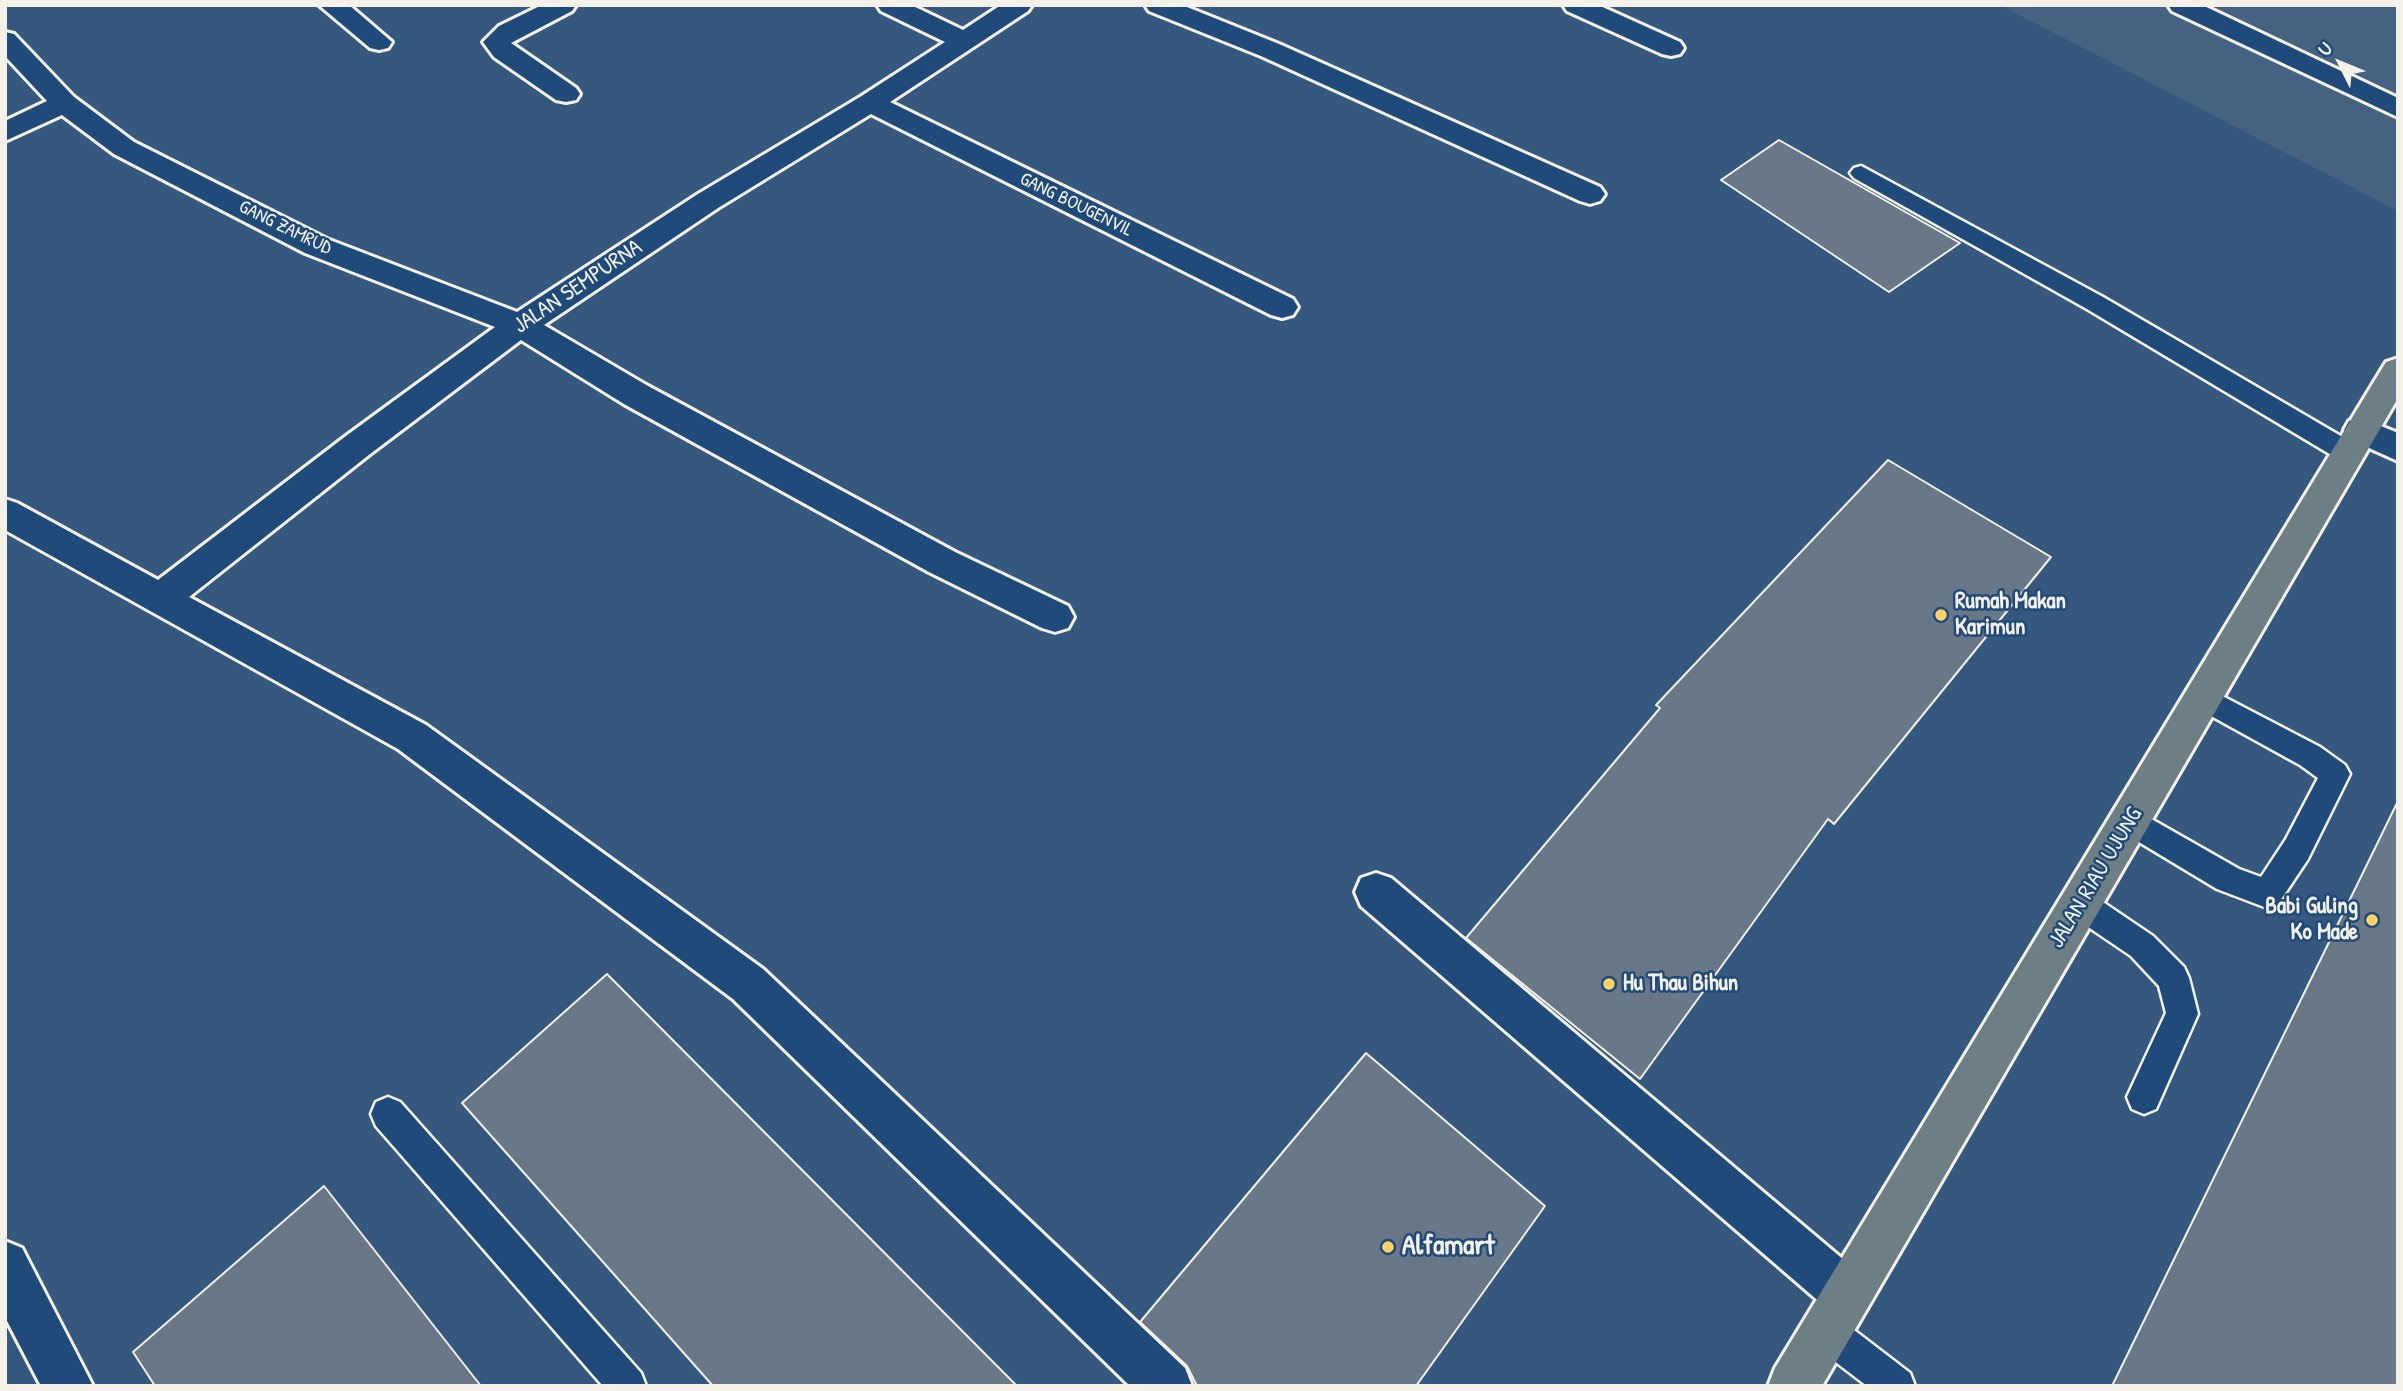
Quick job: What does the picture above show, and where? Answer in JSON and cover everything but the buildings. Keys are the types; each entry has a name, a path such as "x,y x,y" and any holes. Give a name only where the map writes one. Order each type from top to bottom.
{"main road":[{"name":"JALAN RIAU UJUNG","path":"1793,1386 2398,370"}],"street":[{"path":"332,5 379,42"},
{"path":"563,5 508,32 496,42 503,51 566,94"},
{"path":"890,5 962,40"},
{"name":"JALAN SEMPURNA","path":"159,600 358,445 520,325 708,201 870,103 962,40 1020,5"},
{"path":"1158,5 1282,55 1590,194"},
{"path":"1576,5 1671,48"},
{"path":"2181,5 2398,109"},
{"name":"GANG ZAMRUD","path":"5,40 64,103 124,148 316,246 520,325 636,394 942,562 1055,617"},
{"path":"5,132 64,103"},
{"name":"GANG BOUGENVIL","path":"870,103 1282,307"},
{"path":"2354,441 2398,449"},
{"path":"5,513 412,737 748,985 1167,1386"},
{"path":"1376,892 1835,1312"},
{"path":"5,1265 68,1386"}],"lane":[{"path":"1861,173 2095,303 2354,441"},
{"path":"2129,821 2228,878 2267,894 2297,849 2335,774 2310,756 2203,698"},
{"path":"2080,904 2142,946 2173,978 2182,1014 2144,1097"},
{"path":"388,1114 628,1386"},
{"path":"1835,1312 1897,1386"}],"shaded area":[{"path":"2000,5 2187,5 2197,10 2204,5 2398,5 2398,211"}],"place":[{"name":"Rumah Makan Karimun","path":"1941,615"},
{"name":"Babi Guling Ko Made","path":"2372,920"},
{"name":"Hu Thau Bihun","path":"1609,984"},
{"name":"Alfamart","path":"1388,1247"}]}
